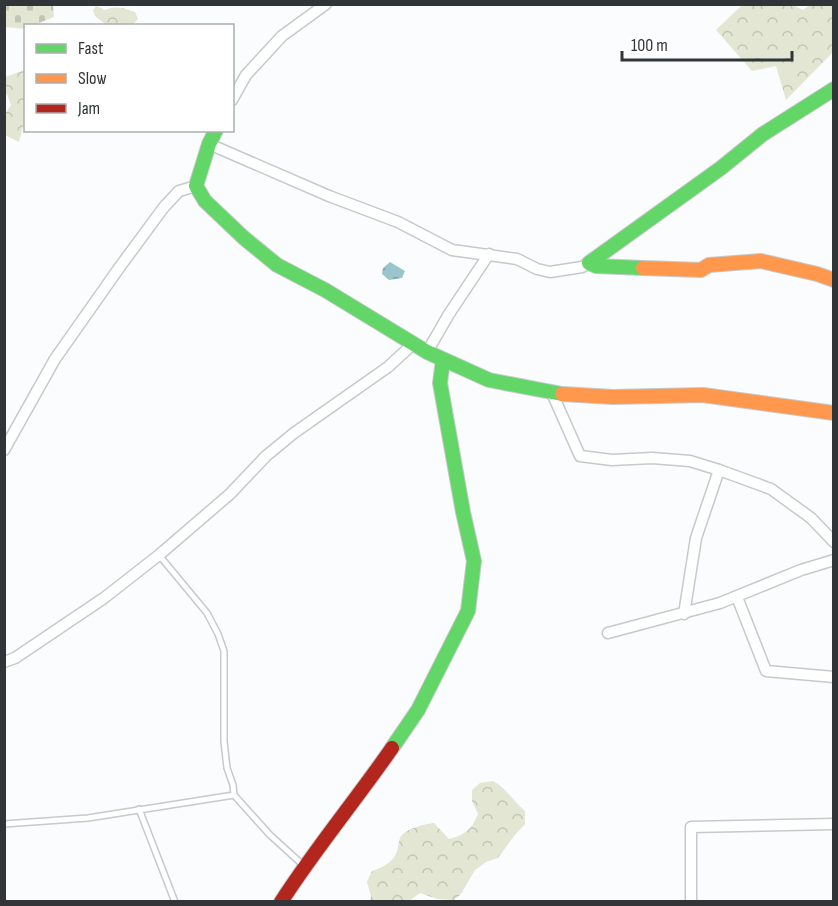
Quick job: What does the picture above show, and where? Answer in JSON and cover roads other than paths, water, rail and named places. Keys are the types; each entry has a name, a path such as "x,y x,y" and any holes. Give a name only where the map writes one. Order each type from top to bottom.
{"street":[{"path":"234,96 246,75 282,36 326,4"},
{"path":"209,144 329,196 398,222 452,250 517,258 550,273 582,267 589,263 721,168 763,134 834,89"},
{"path":"215,132 196,186 205,201 243,238 277,265 325,290 443,360 489,380 552,393 613,397 704,395 834,413"},
{"path":"4,450 55,359 119,268 178,191 196,186"},
{"path":"428,352 449,314 489,254"},
{"path":"589,263 596,266 701,270 709,265 761,261 834,280"},
{"path":"4,662 104,598 159,555 230,494 294,433 388,367 413,344"},
{"path":"281,902 304,866 356,800 418,710 468,610 474,561 440,383 443,360"},
{"path":"552,393 580,456 612,460 652,458 690,461 718,470 771,489 811,518 834,542"},
{"path":"684,614 696,537 718,470"},
{"path":"608,633 684,614 737,597 801,570 834,560"},
{"path":"737,597 766,671 834,677"},
{"path":"692,902 691,828 834,824"}],"lane":[{"path":"159,555 207,613 219,634 224,651 224,741 227,768 234,795 270,835 304,866"},
{"path":"4,824 88,818 234,795"},
{"path":"139,809 175,902"}],"water":[{"path":"390,262 405,271 402,278 389,280 382,274 383,268"}]}
